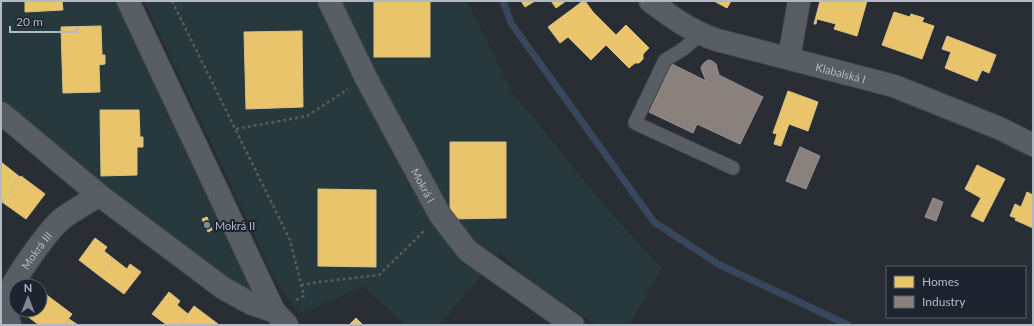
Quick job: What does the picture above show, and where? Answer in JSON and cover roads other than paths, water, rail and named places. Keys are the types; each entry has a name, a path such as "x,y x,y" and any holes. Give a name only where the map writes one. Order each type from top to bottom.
{"street":[{"path":"128,1 280,318"},
{"name":"Mokrá I","path":"329,1 366,78 440,215 468,252 573,325"},
{"name":"Klabalská I","path":"650,1 673,18 701,34 717,40 894,86 999,128 1033,145"},
{"path":"789,58 799,1"},
{"path":"1,113 99,195 223,288 280,318"},
{"name":"Mokrá III","path":"10,325 6,312 6,301 9,291 30,258 62,219 99,195"}],"lane":[{"path":"701,34 682,50 665,60 635,123 733,168"}],"waterway":[{"path":"503,1 511,23 654,222 718,264 848,325"}],"place":[{"name":"Mokrá II","path":"207,225"}]}
